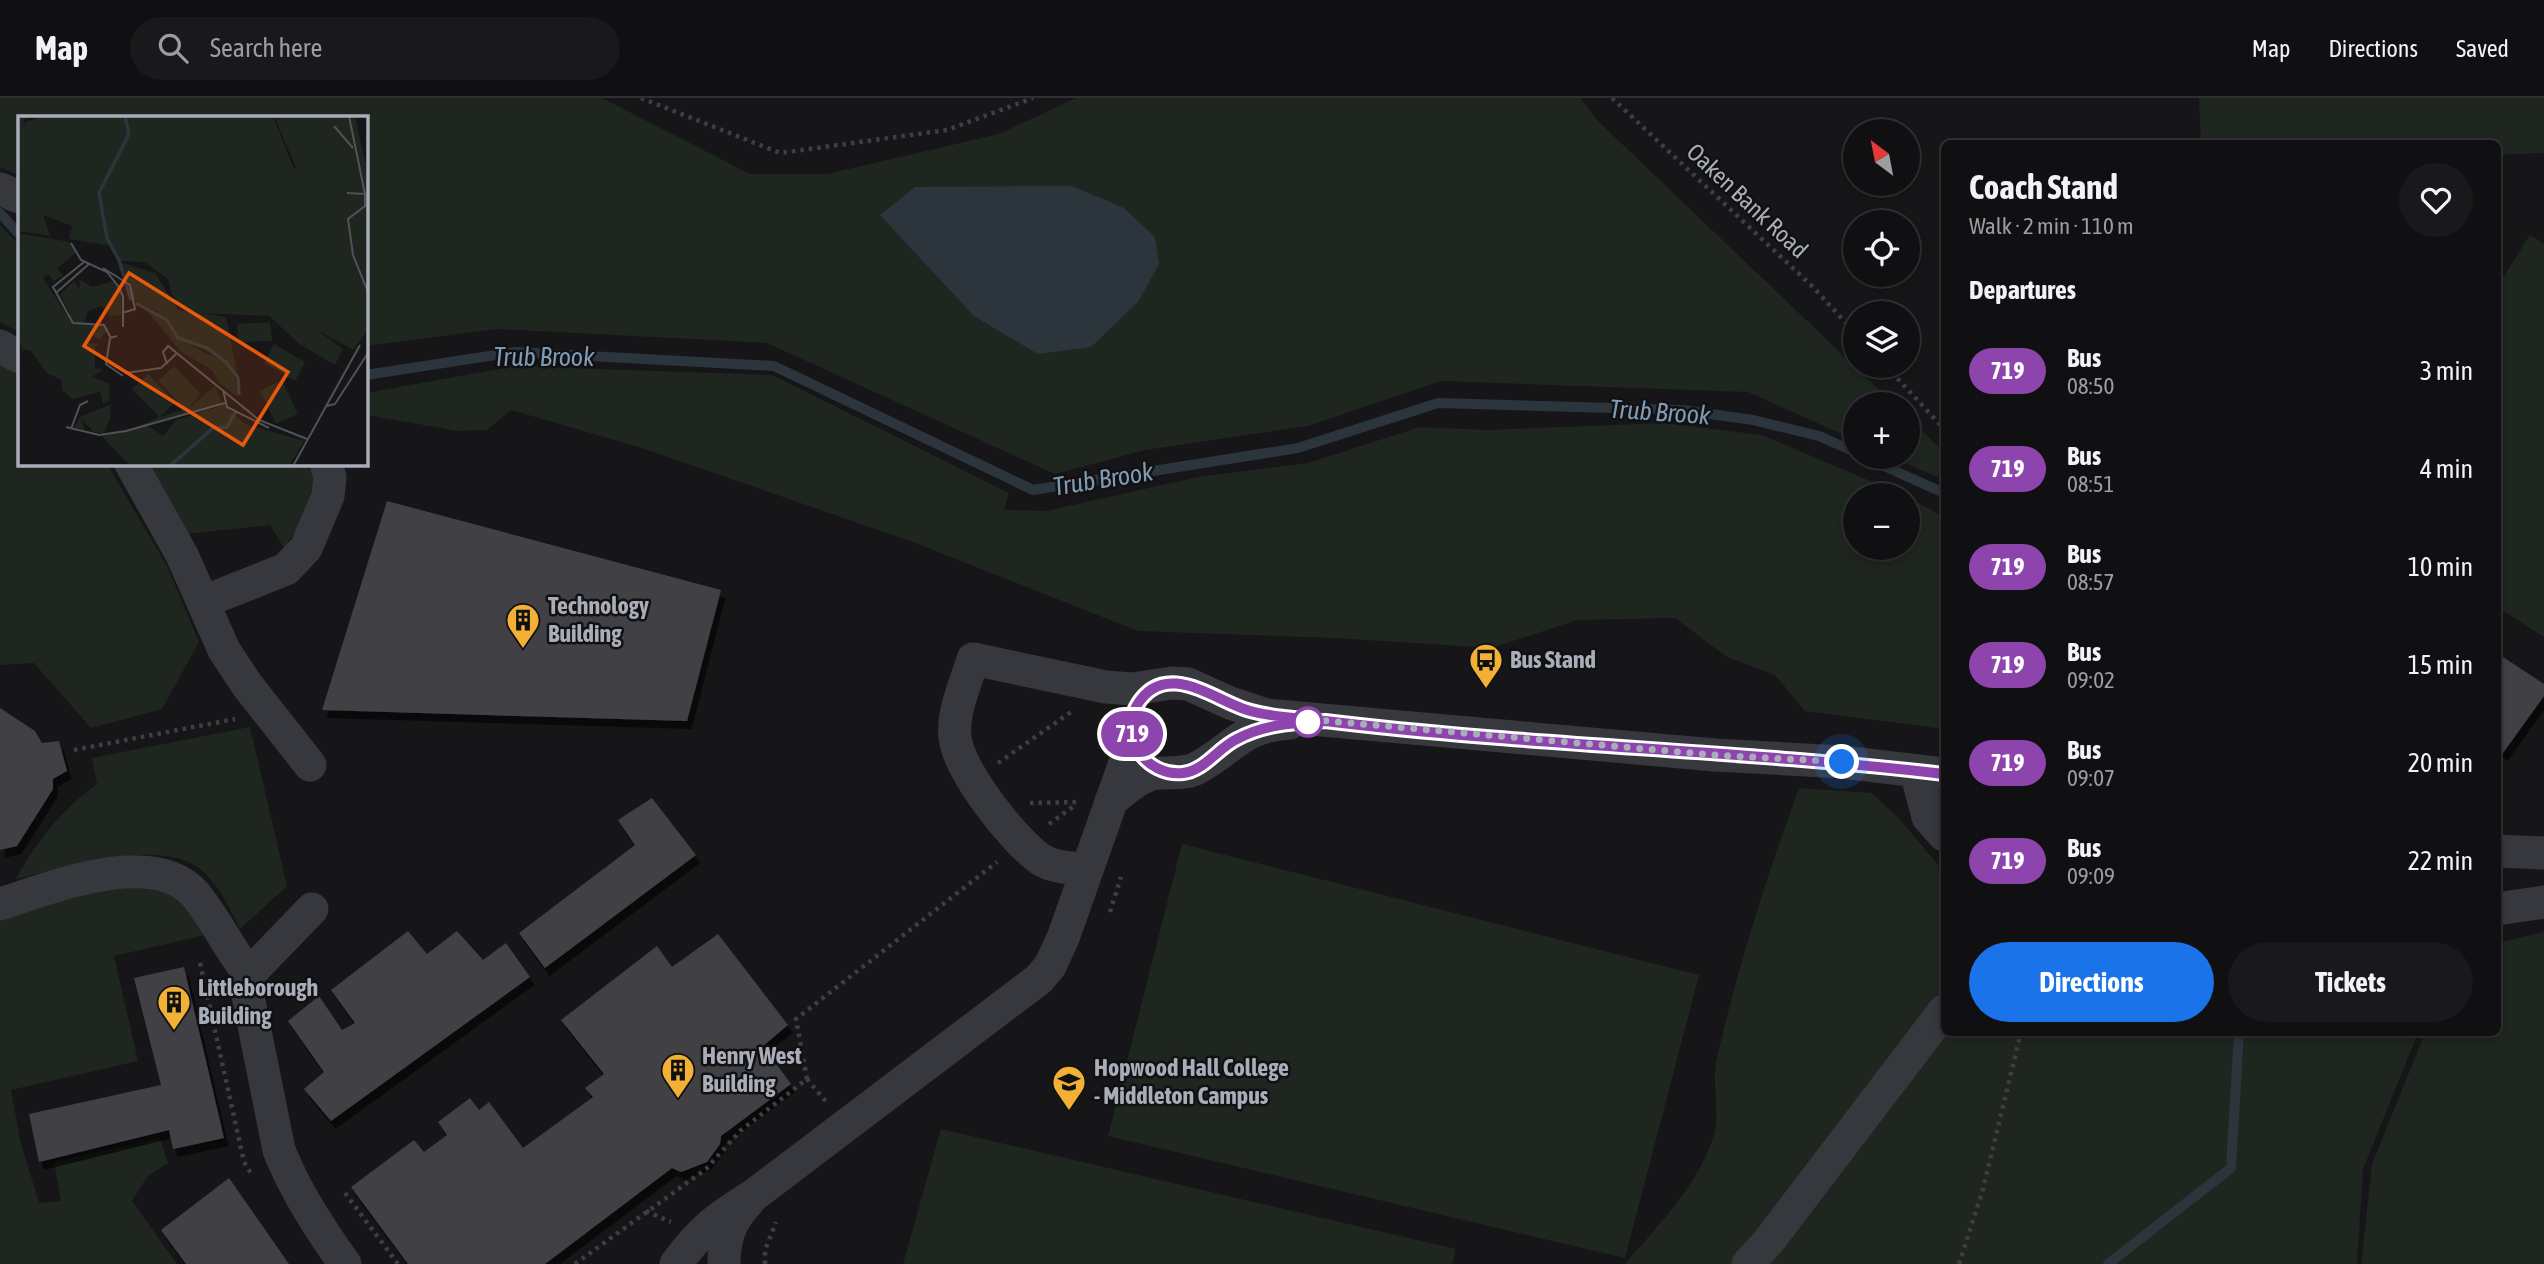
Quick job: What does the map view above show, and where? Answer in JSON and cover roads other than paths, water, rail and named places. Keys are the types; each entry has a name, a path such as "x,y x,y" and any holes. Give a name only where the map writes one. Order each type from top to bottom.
{"street":[{"path":"0,189 18,197"},
{"path":"0,346 18,357"},
{"path":"132,466 182,555 224,650 310,765"},
{"path":"203,602 286,569 306,548 328,496 330,477 327,466"},
{"path":"1087,869 1057,867 1032,851 959,755 954,736 956,715 973,659 1106,687 1188,684 1266,715 1715,755 1842,762 1930,773 1928,817 1941,832"},
{"path":"1106,687 1124,701 1140,755 1151,766 1170,773"},
{"path":"676,1264 696,1236 714,1220 754,1195 1039,979 1056,954 1087,869 1111,801 1138,705 1158,687"},
{"path":"1203,690 1221,715 1221,741 1213,755"},
{"path":"1111,801 1150,775 1186,773 1200,767 1213,755 1254,730 1279,724 1325,721"},
{"path":"2501,851 2544,852"},
{"path":"0,904 83,879 122,872 150,872 167,876 195,895 249,974"},
{"path":"2501,908 2544,902"},
{"path":"312,909 249,974 246,986 279,1150 306,1205 345,1264"},
{"path":"1748,1264 1768,1242 1941,1016"},
{"path":"724,1264 724,1245 730,1227 754,1195"}],"waterway":[{"name":"Trub Brook","path":"0,213 18,233"},
{"name":"Trub Brook","path":"368,375 515,352 774,366 1033,490 1298,448 1438,403 1682,410 1753,420 1819,436 1843,447"},
{"name":"Trub Brook","path":"1891,469 1941,492"},
{"name":"Trub Brook","path":"2108,1264 2231,1168 2239,1036"}],"place":[{"name":"Technology Building","path":"523,650"},
{"name":"Bus Stand","path":"1486,690"},
{"name":"Littleborough Building","path":"174,1032"},
{"name":"Henry West Building","path":"678,1100"},
{"name":"Hopwood Hall College - Middleton Campus","path":"1069,1112"}]}
